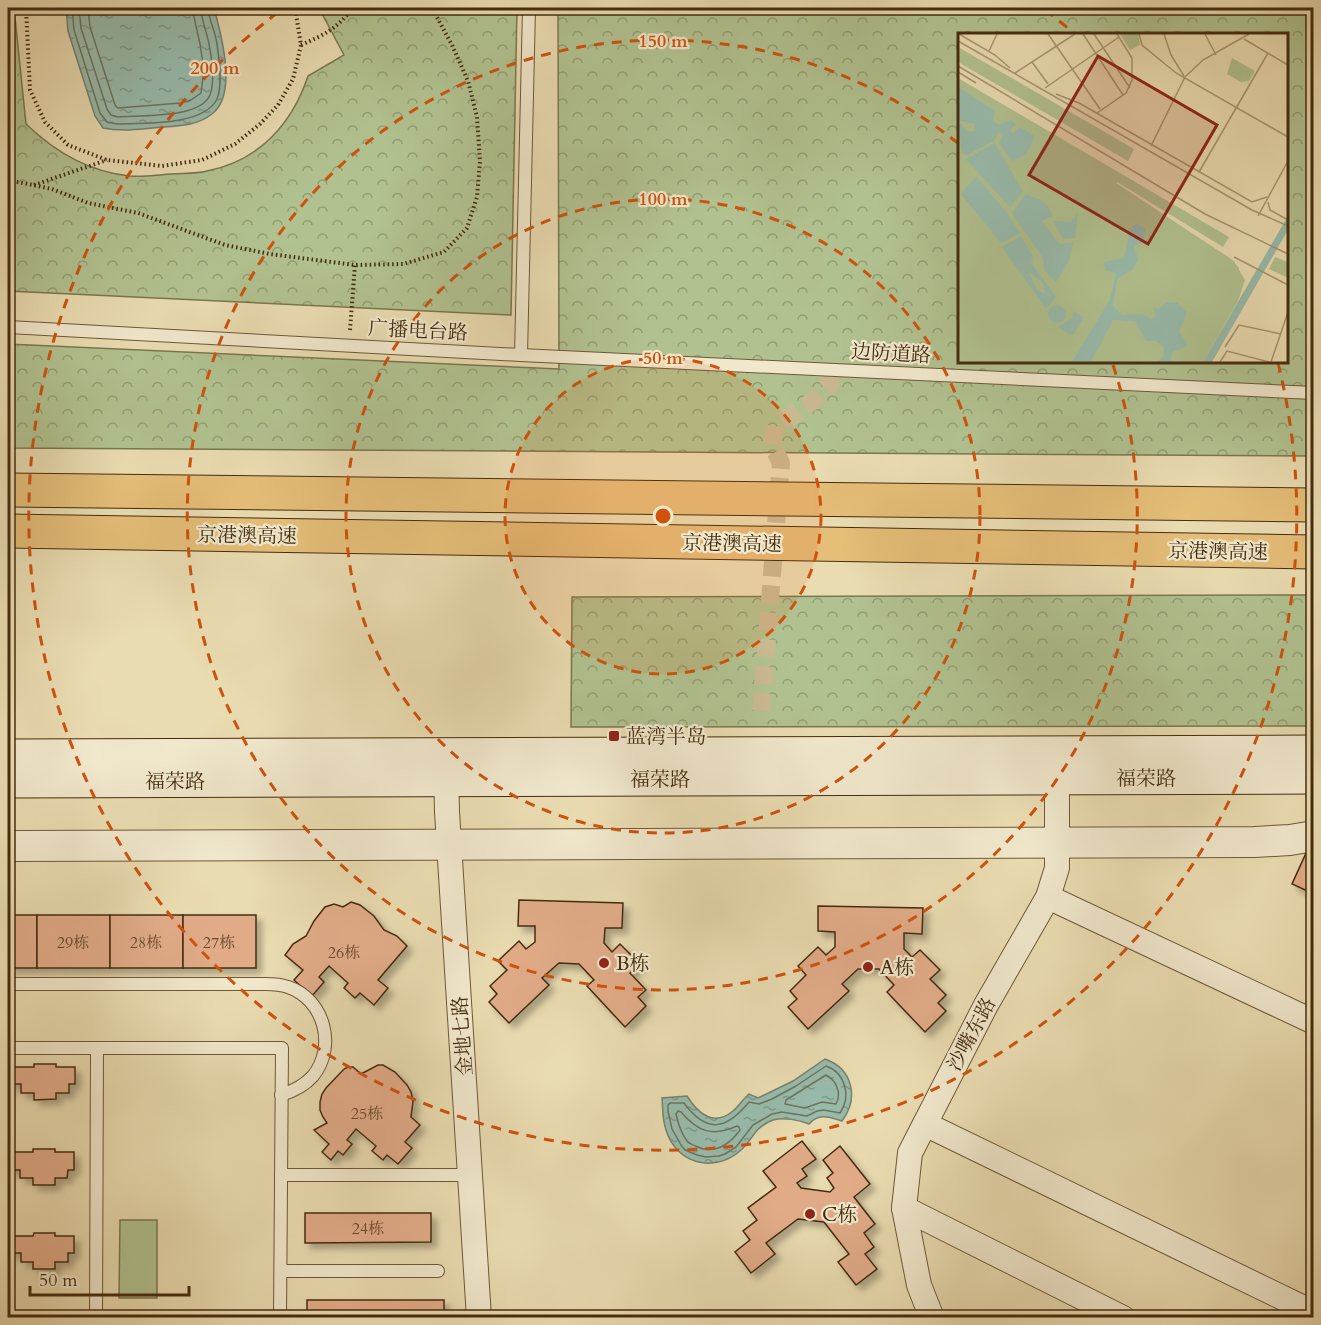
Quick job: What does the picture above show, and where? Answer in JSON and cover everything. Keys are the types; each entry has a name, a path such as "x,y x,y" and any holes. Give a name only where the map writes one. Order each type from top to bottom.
{"highway":[{"path":"8,490 1314,506"},
{"name":"京港澳高速","path":"8,531 1314,552"}],"main road":[{"name":"福荣路","path":"1057,766 1314,752"},
{"name":"福荣路","path":"8,756 446,767 1057,766 1314,777"},
{"name":"福荣路","path":"8,781 446,767"}],"street":[{"name":"沙嘴东路","path":"932,1317 919,1286 904,1208 910,1153 986,1005 1048,897 1057,868 1057,766"},
{"name":"金地七路","path":"446,767 479,1317"},
{"path":"8,846 1256,842 1314,836"},
{"path":"1048,897 1314,1022"},
{"path":"925,1124 1314,1313"},
{"path":"904,1208 1123,1317"}],"lane":[{"path":"521,355 529,8"},
{"name":"广播电台路","path":"8,327 827,370"},
{"name":"边防道路","path":"827,370 1314,393"},
{"path":"8,984 276,984 288,987 299,992 315,1008 323,1024 325,1042 320,1066 312,1076 298,1088 281,1095"},
{"path":"8,1048 282,1048 280,1317"},
{"path":"96,1317 97,1048"},
{"path":"281,1175 470,1174"},
{"path":"281,1271 438,1271"}],"path":[{"path":"26,8 30,90 45,122 68,144 107,160 162,166 202,160 235,144 260,124 278,105 293,79 301,45 295,8"},
{"path":"301,45 326,34 342,22 353,8"},
{"path":"8,180 52,189 88,202 138,213 225,245 270,254 355,265 403,264 444,252 467,228 477,197 480,161 477,117 468,81 432,8"},
{"path":"34,185 107,160"},
{"path":"349,346 355,265"}],"green space":[{"path":"8,8 14,8 26,124 61,152 87,165 115,174 140,176 198,173 226,166 242,159 271,138 293,110 308,76 344,55 319,8 517,8 511,315 8,291"},
{"path":"558,8 1313,8 1313,456 8,448 8,344 559,369"},
{"path":"1313,595 1313,726 571,727 572,597"},
{"path":"120,1220 157,1220 157,1298 119,1298"}],"water":[{"path":"66,8 214,8 223,48 226,79 220,105 207,118 189,124 133,130 103,128 95,116 68,31"},
{"path":"825,1059 842,1070 850,1085 850,1103 842,1121 824,1117 817,1118 809,1124 791,1119 773,1120 762,1126 740,1151 718,1162 697,1162 678,1150 671,1141 664,1121 662,1098 687,1096 701,1113 719,1118 733,1111 749,1094 758,1098 793,1081"}],"building":[{"path":"1307,851 1314,854 1314,894 1292,884"},
{"name":"B栋","path":"519,900 623,903 622,928 605,928 604,943 612,952 620,944 640,964 630,973 646,990 638,997 646,1006 625,1027 587,986 594,980 579,964 559,963 542,978 549,985 509,1023 489,1002 497,994 490,986 507,970 498,961 519,941 526,949 535,942 535,926 518,926"},
{"path":"351,902 360,905 374,916 384,930 397,936 407,946 378,980 388,988 374,1005 360,993 355,998 344,988 348,983 329,966 319,977 324,982 312,996 294,980 303,970 285,955 293,944 306,936 325,907 334,904 343,907"},
{"name":"A栋","path":"818,906 923,908 922,934 904,933 904,949 912,957 920,950 940,970 930,979 946,995 938,1003 946,1011 925,1032 887,992 894,985 879,969 858,969 842,984 849,991 808,1029 788,1007 797,999 790,991 806,975 798,966 818,947 826,955 835,947 835,932 818,931"},
{"path":"8,915 37,915 37,968 8,968"},
{"path":"37,915 110,915 110,968 37,968"},
{"path":"110,915 183,915 183,968 110,968"},
{"path":"183,915 256,915 256,968 183,968"},
{"path":"34,1064 75,1067 75,1084 69,1084 69,1093 56,1093 56,1099 34,1100 34,1093 21,1093 21,1084 9,1084 8,1093 8,1067 34,1067"},
{"path":"378,1065 383,1065 395,1072 411,1092 413,1101 411,1117 420,1125 405,1142 412,1148 398,1164 387,1155 383,1160 372,1151 376,1146 356,1129 347,1140 352,1144 343,1155 338,1151 331,1160 322,1152 329,1144 314,1130 327,1123 320,1110 322,1094 344,1069 353,1067 361,1074"},
{"name":"C栋","path":"802,1141 816,1159 802,1169 807,1176 797,1183 801,1188 830,1192 834,1188 827,1178 833,1173 823,1160 840,1146 870,1184 854,1197 875,1224 864,1233 874,1247 865,1254 877,1269 856,1285 838,1262 849,1254 824,1222 798,1219 766,1243 775,1254 751,1273 735,1252 750,1240 743,1231 757,1220 748,1208 776,1187 763,1171"},
{"path":"55,1149 55,1152 74,1152 74,1170 68,1170 67,1178 55,1178 55,1185 33,1185 33,1178 20,1178 20,1170 8,1170 8,1152"},
{"path":"305,1213 431,1213 431,1242 305,1243"},
{"path":"55,1233 55,1236 74,1236 74,1253 68,1253 68,1262 55,1262 55,1269 33,1269 33,1262 21,1262 21,1253 8,1253 8,1236"},
{"path":"307,1300 444,1300 444,1318 307,1318"}],"tunnel":[{"path":"761,711 781,463 772,445 775,426 813,401 831,384 827,370"}],"place":[{"name":"蓝湾半岛","path":"614,736"},
{"name":"B栋","path":"604,963"},
{"name":"A栋","path":"868,967"},
{"name":"C栋","path":"810,1214"}]}
